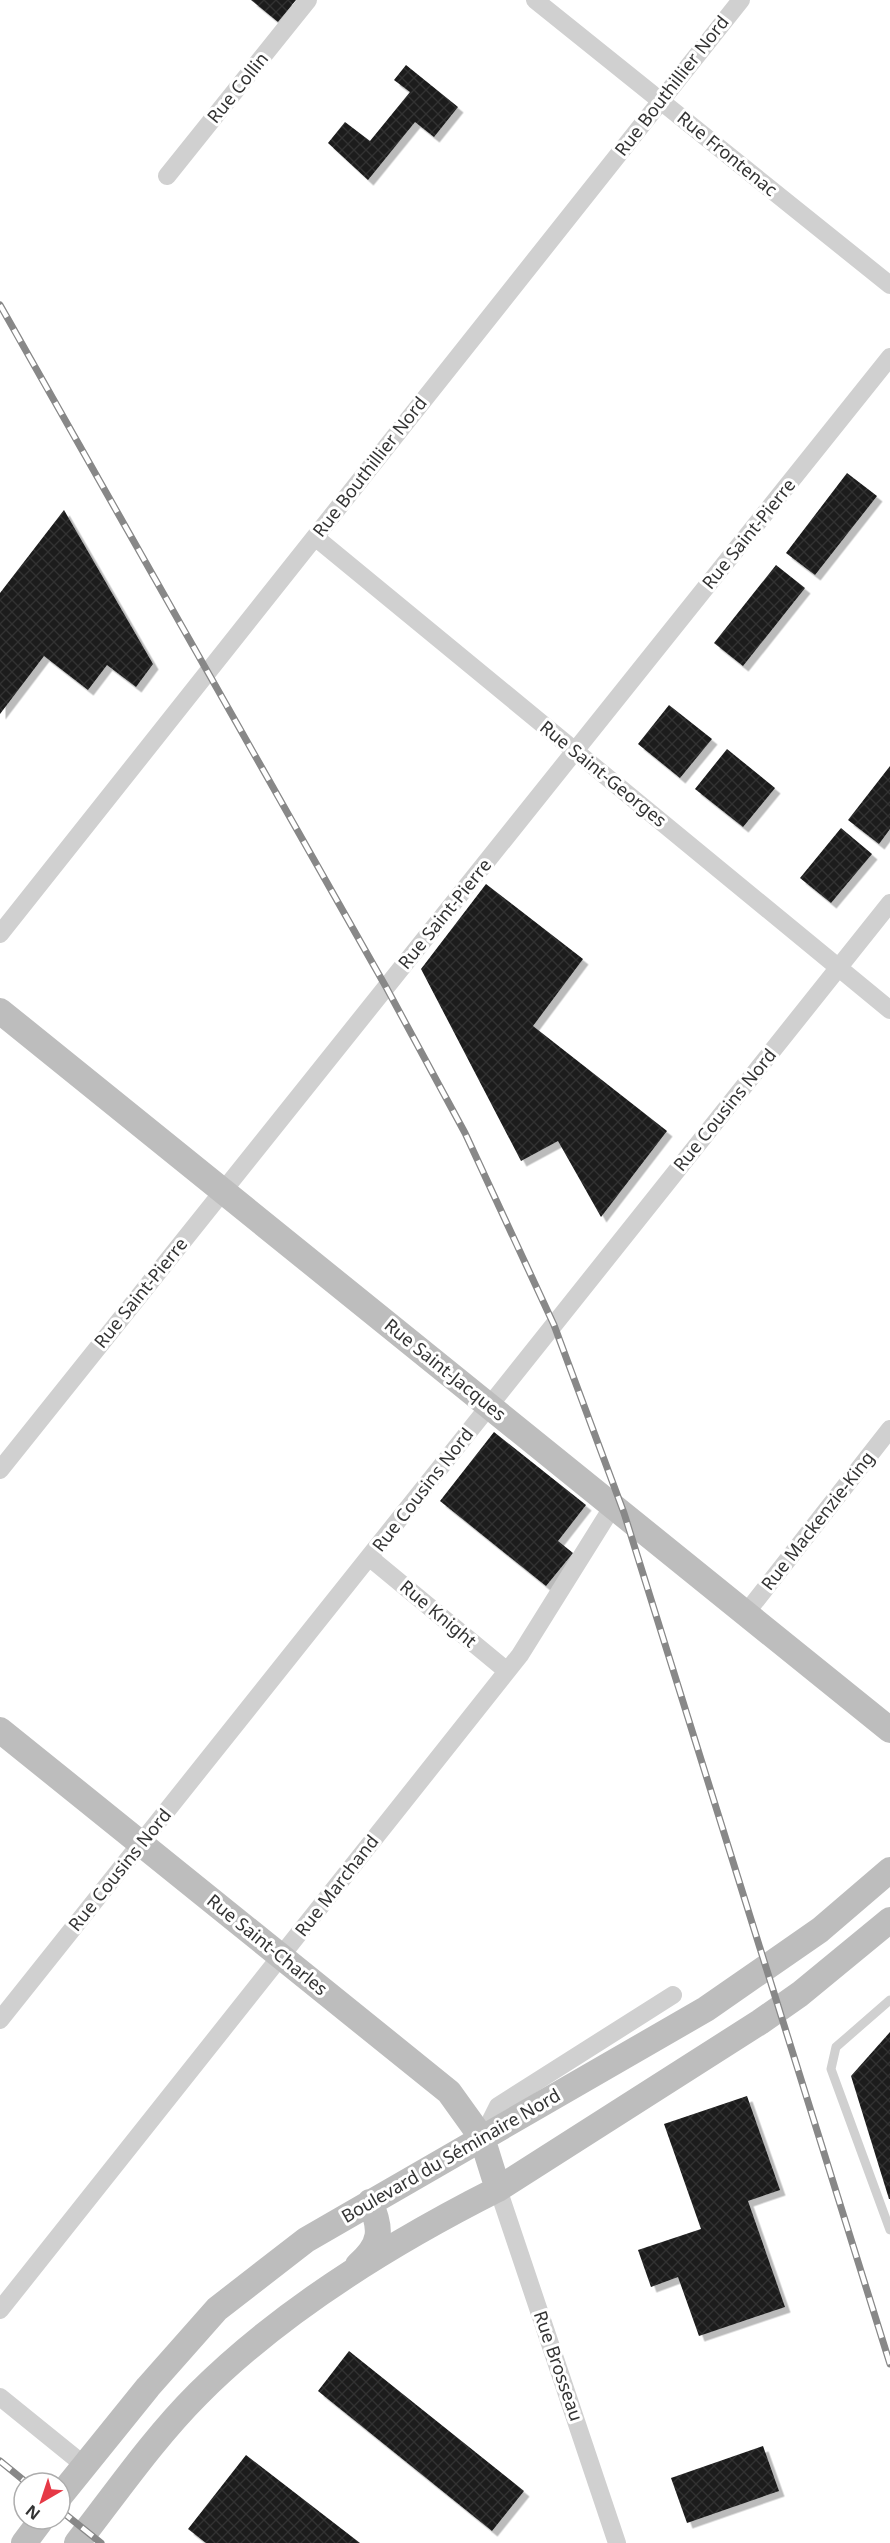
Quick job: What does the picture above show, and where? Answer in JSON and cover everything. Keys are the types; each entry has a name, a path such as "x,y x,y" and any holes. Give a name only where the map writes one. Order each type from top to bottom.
{"main road":[{"name":"Rue Saint-Jacques","path":"0,1011 889,1728"},
{"name":"Rue Saint-Charles","path":"0,1730 449,2092 482,2138 498,2188"},
{"name":"Boulevard du Séminaire Nord","path":"72,2480 217,2309 306,2240 706,2009 820,1929 890,1870"},
{"path":"332,2286 457,2209 498,2188 800,1994 890,1920"},
{"path":"77,2543 153,2444 198,2395 246,2351 362,2261 378,2240 378,2222 370,2202"}],"street":[{"name":"Rue Collin","path":"167,176 308,0"},
{"name":"Rue Frontenac","path":"535,0 890,285"},
{"name":"Rue Bouthillier Nord","path":"0,934 741,0"},
{"name":"Rue Saint-Pierre","path":"0,1470 890,357"},
{"name":"Rue Saint-Georges","path":"315,537 890,1010"},
{"name":"Rue Cousins Nord","path":"0,2020 890,903"},
{"name":"Rue Mackenzie-King","path":"746,1613 890,1429"},
{"name":"Rue Marchand","path":"0,2310 507,1671 613,1506"},
{"name":"Rue Knight","path":"369,1557 507,1671"},
{"path":"482,2138 498,2106 673,1995"},
{"name":"Rue Brosseau","path":"498,2188 617,2543"},
{"path":"0,2397 84,2465"}],"lane":[{"path":"890,2000 836,2047 831,2069 890,2230"}],"building":[{"path":"251,0 296,0 278,22"},
{"path":"406,65 458,107 434,137 415,122 368,180 328,143 345,122 370,141 410,92 394,80"},
{"path":"847,473 877,496 815,575 786,553"},
{"path":"64,510 153,664 136,687 107,665 88,690 44,656 0,714 0,593"},
{"path":"776,565 805,588 743,666 714,643"},
{"path":"669,705 712,739 680,778 638,744"},
{"path":"727,749 775,788 743,827 695,789"},
{"path":"890,766 890,829 879,844 848,820"},
{"path":"841,828 872,854 831,903 800,878"},
{"path":"486,884 583,959 533,1026 667,1131 601,1217 558,1141 521,1161 421,969"},
{"path":"494,1432 586,1505 558,1541 573,1553 546,1586 440,1501"},
{"path":"890,2032 890,2199 889,2199 851,2076"},
{"path":"747,2096 780,2190 748,2201 785,2307 699,2336 678,2277 651,2287 638,2250 701,2229 664,2124"},
{"path":"349,2351 524,2491 492,2531 318,2391"},
{"path":"763,2446 779,2491 687,2523 671,2478"},
{"path":"246,2455 360,2543 206,2543 188,2529"}],"railway":[{"path":"0,305 386,987 465,1133 554,1325 624,1513 890,2364"},
{"path":"0,2461 12,2471"},
{"path":"72,2520 101,2543"}]}
